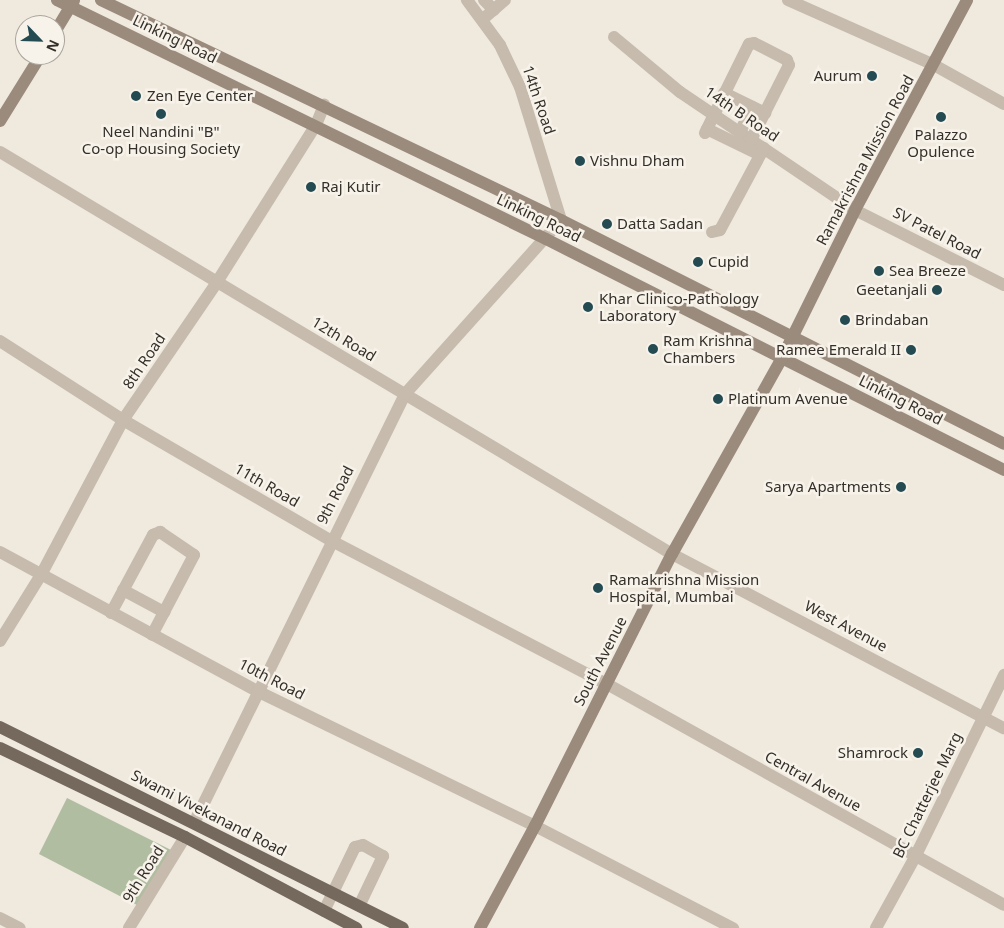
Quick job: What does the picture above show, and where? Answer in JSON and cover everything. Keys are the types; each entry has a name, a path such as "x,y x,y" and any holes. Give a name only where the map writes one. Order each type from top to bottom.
{"main road":[{"name":"Linking Road","path":"57,0 72,3 1004,470"},
{"name":"Linking Road","path":"101,0 561,220 793,335 1004,444"},
{"name":"Ramakrishna Mission Road","path":"782,358 855,210 934,66 967,0"},
{"path":"65,15 72,3"},
{"path":"0,121 35,65"},
{"name":"South Avenue","path":"480,928 536,826 672,554 782,358"},
{"name":"Swami Vivekanand Road","path":"0,727 403,928"},
{"path":"0,748 185,837 356,928"}],"street":[{"path":"482,7 506,0"},
{"path":"788,0 934,66 1004,104"},
{"name":"14th Road","path":"482,7 520,87 561,220"},
{"name":"14th B Road","path":"614,38 680,92 746,136 762,152 855,210"},
{"path":"712,232 720,230 762,152 706,131 749,44 756,44 787,60 789,65 765,113 746,136"},
{"path":"724,93 765,113"},
{"name":"8th Road","path":"0,640 41,575 124,420 218,282 316,125 324,105"},
{"path":"746,136 752,107"},
{"name":"12th Road","path":"0,152 672,554"},
{"name":"SV Patel Road","path":"855,210 1004,285"},
{"name":"9th Road","path":"194,823 330,540 405,394 546,239 561,220"},
{"name":"11th Road","path":"0,341 124,420 330,540 607,684"},
{"path":"111,612 153,535 160,532 194,555 152,635"},
{"name":"10th Road","path":"0,552 257,691 536,826 733,928"},
{"name":"West Avenue","path":"672,554 1004,728"},
{"path":"123,590 164,612"},
{"name":"BC Chatterjee Marg","path":"876,928 916,857 1004,675"},
{"name":"Central Avenue","path":"607,684 1004,905"},
{"name":"9th Road","path":"129,928 185,837"},
{"path":"324,911 355,847 363,845 383,856 359,906"},
{"path":"0,918 20,928"}],"green space":[{"path":"67,798 171,850 137,905 39,854"}],"place":[{"name":"Aurum","path":"872,76"},
{"name":"Zen Eye Center","path":"136,96"},
{"name":"Neel Nandini \"B\" Co-op Housing Society","path":"161,114"},
{"name":"Palazzo Opulence","path":"941,117"},
{"name":"Vishnu Dham","path":"580,161"},
{"name":"Raj Kutir","path":"311,187"},
{"name":"Datta Sadan","path":"607,224"},
{"name":"Cupid","path":"698,262"},
{"name":"Sea Breeze","path":"879,271"},
{"name":"Geetanjali","path":"937,290"},
{"name":"Khar Clinico-Pathology Laboratory","path":"588,307"},
{"name":"Brindaban","path":"845,320"},
{"name":"Ram Krishna Chambers","path":"653,349"},
{"name":"Ramee Emerald II","path":"911,350"},
{"name":"Platinum Avenue","path":"718,399"},
{"name":"Sarya Apartments","path":"901,487"},
{"name":"Ramakrishna Mission Hospital, Mumbai","path":"598,588"},
{"name":"Shamrock","path":"918,753"}]}
